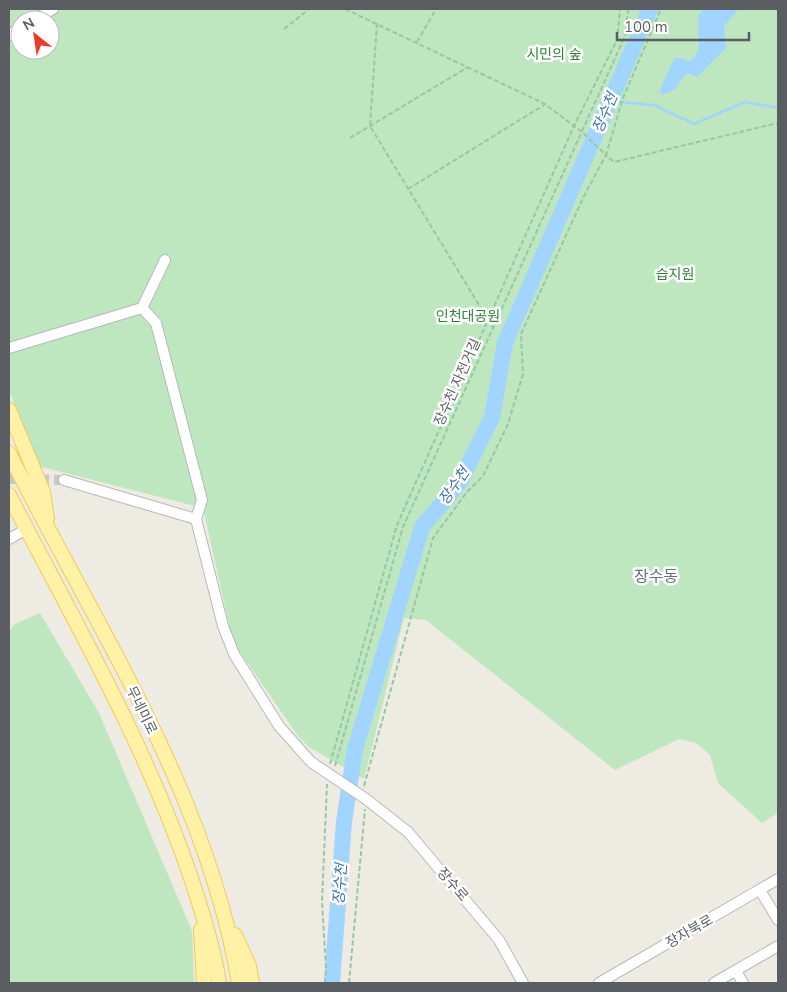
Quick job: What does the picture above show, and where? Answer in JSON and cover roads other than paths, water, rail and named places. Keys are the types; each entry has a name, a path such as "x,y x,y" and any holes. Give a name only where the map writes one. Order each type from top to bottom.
{"main road":[{"path":"9,410 43,492 49,532"},
{"name":"무네미로","path":"9,453 166,757 194,824 221,902 239,983"},
{"name":"무네미로","path":"9,496 147,766 175,833 201,909 219,983"},
{"path":"9,514 33,542"},
{"path":"221,902 249,966 252,983"},
{"path":"201,909 204,983"}],"street":[{"path":"9,348 142,308 165,260"},
{"path":"64,480 196,519 202,500 156,323 142,308"},
{"name":"장수로","path":"196,519 223,626 234,654 279,726 306,756 408,832 499,940 523,983"},
{"path":"9,538 23,531"},
{"name":"장자북로","path":"599,983 778,879"},
{"path":"760,890 778,920"},
{"path":"714,983 778,946"},
{"path":"736,971 743,983"}],"water":[{"path":"705,9 739,9 724,26 726,48 697,77 687,73 674,90 663,95 659,91 675,57 691,61 699,49 698,15"}],"waterway":[{"name":"장수천","path":"332,983 344,822 355,749 422,527 460,482 492,417 505,343 650,9"},
{"path":"619,102 654,105 694,124 745,102 778,108"}],"tunnel":[{"path":"9,479 64,480"}],"district":[{"name":"장수동","path":"656,576"}],"park label":[{"name":"시민의 숲","path":"554,54"},
{"name":"습지원","path":"675,274"},
{"name":"인천대공원","path":"468,316"}]}
